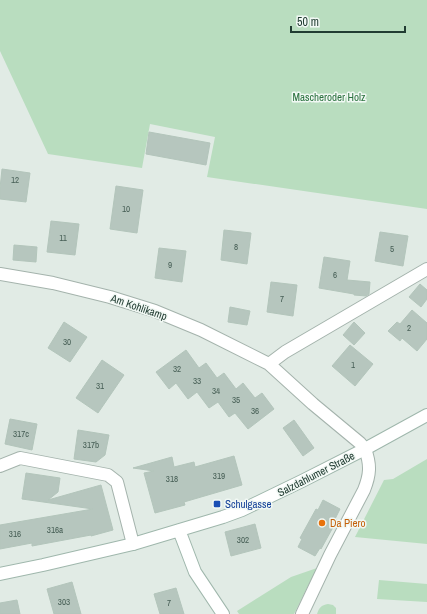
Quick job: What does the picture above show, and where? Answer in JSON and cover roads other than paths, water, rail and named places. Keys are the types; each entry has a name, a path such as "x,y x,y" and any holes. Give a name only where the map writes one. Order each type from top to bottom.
{"street":[{"path":"269,364 285,352 427,268"},
{"name":"Am Kohlikamp","path":"0,274 53,283 110,296 155,311 201,330 269,364 365,449"},
{"name":"Salzdahlumer Straße","path":"0,574 133,544 242,510 365,449 427,415"},
{"path":"302,614 368,480 369,458 365,449"},
{"path":"0,466 20,458 108,475 117,482 133,544"},
{"path":"179,530 195,572 223,614"}],"place":[{"name":"Schulgasse","path":"217,504"},
{"name":"Da Piero","path":"322,523"}],"park label":[{"name":"Mascheroder Holz","path":"329,97"}]}
